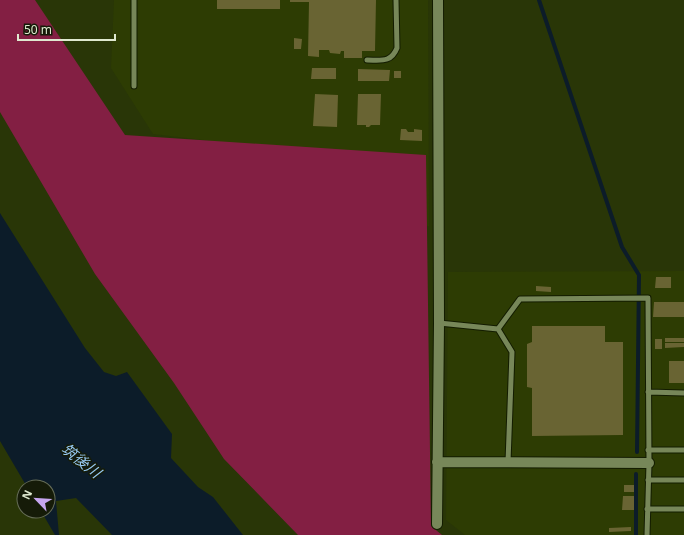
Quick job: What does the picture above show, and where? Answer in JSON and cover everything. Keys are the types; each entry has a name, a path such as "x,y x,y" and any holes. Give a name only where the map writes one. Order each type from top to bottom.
{"street":[{"path":"437,524 438,0"},
{"path":"437,462 649,463"}],"lane":[{"path":"134,0 134,86"},
{"path":"368,60 388,59 394,56 396,48 396,0"},
{"path":"498,329 520,299 648,298 649,463 647,535"},
{"path":"438,323 498,329"},
{"path":"498,329 512,352 508,462"},
{"path":"648,392 684,393"},
{"path":"648,450 684,450"},
{"path":"648,480 684,480"},
{"path":"648,508 684,509"}],"shaded area":[{"path":"0,0 35,0 125,135 426,155 431,526 442,535 298,535 224,459 174,383 95,274 0,112"},
{"path":"114,0 428,0 429,226 275,219 278,149 153,134 111,68"},
{"path":"684,271 684,535 465,535 446,520 448,272"}],"water":[{"name":"筑後川","path":"0,213 85,348 104,372 116,376 127,372 172,434 171,458 198,487 213,497 243,535 112,535 76,498 56,501 56,479 22,479 0,441"},
{"path":"56,501 59,535 55,535 46,519 56,519"}],"building":[{"path":"217,0 280,0 280,9 217,9"},
{"path":"290,0 376,0 375,51 362,51 362,58 344,58 344,51 341,51 340,54 330,53 329,50 319,50 319,57 308,56 309,2 290,2"},
{"path":"294,38 302,39 301,49 294,49"},
{"path":"312,68 336,68 336,79 311,79"},
{"path":"358,69 390,70 389,81 358,81"},
{"path":"394,71 401,71 401,78 394,78"},
{"path":"315,94 338,95 337,127 313,126"},
{"path":"358,94 381,94 380,125 371,125 366,127 366,125 357,125"},
{"path":"401,129 406,129 408,132 414,132 414,129 422,130 422,141 400,140"},
{"path":"656,277 671,277 671,288 655,288"},
{"path":"536,286 551,287 551,292 536,291"},
{"path":"654,302 684,302 684,317 653,317"},
{"path":"532,326 605,326 605,342 623,342 623,435 532,436 532,388 527,387 527,344 532,342"},
{"path":"665,338 684,338 684,342 665,342"},
{"path":"655,339 662,339 662,349 655,349"},
{"path":"665,343 684,343 684,347 665,348"},
{"path":"669,361 684,361 684,383 669,383"},
{"path":"624,485 634,485 634,492 624,492"},
{"path":"623,496 634,496 634,510 622,510"},
{"path":"631,527 631,531 609,532 609,528"}],"waterway":[{"path":"539,0 622,247 639,275 637,452"},
{"path":"636,474 636,535"}]}
